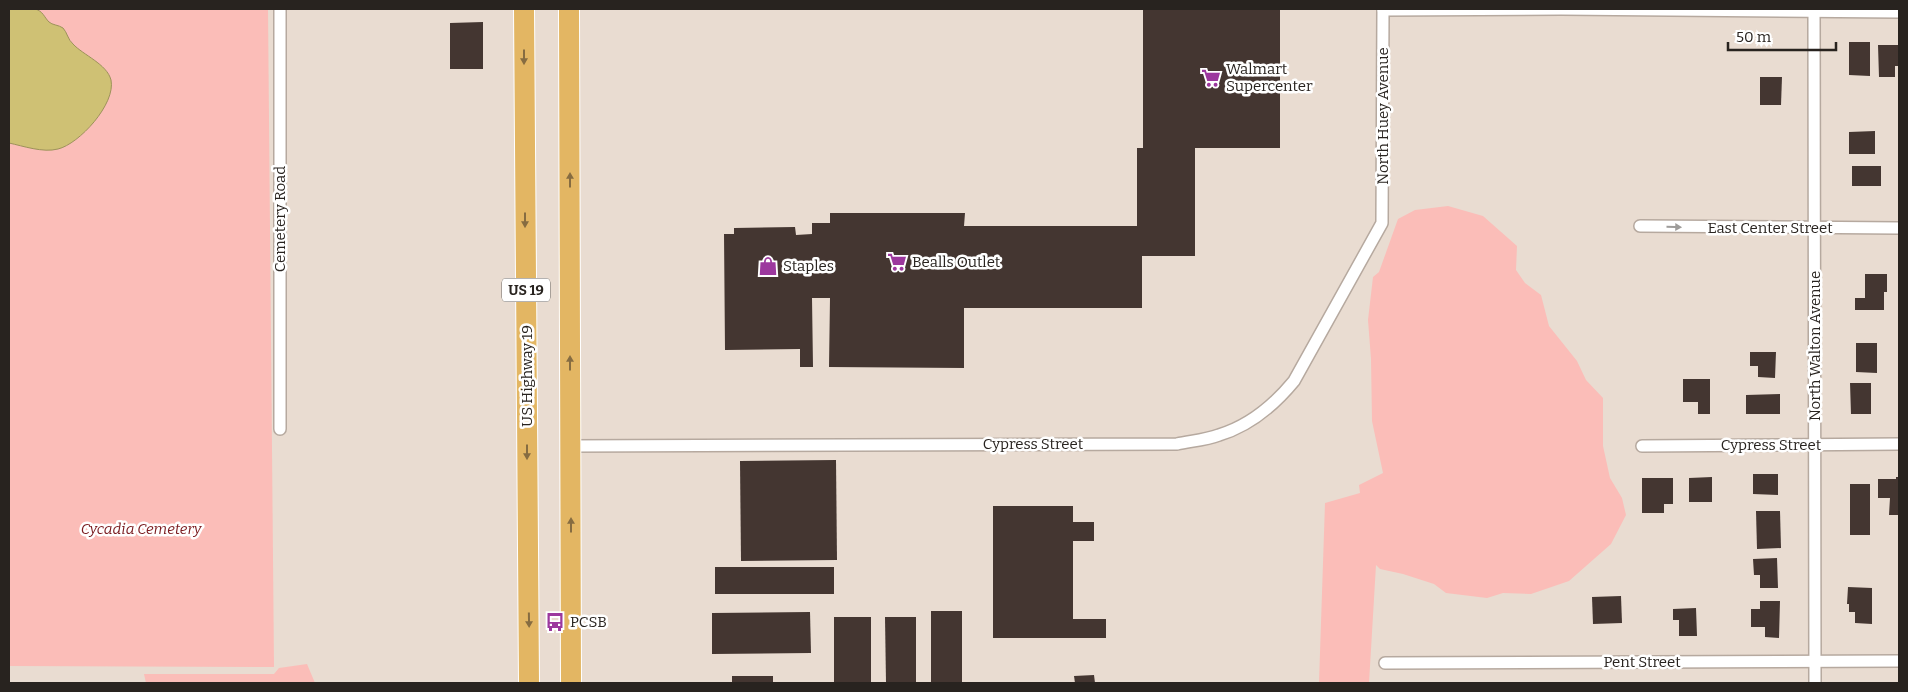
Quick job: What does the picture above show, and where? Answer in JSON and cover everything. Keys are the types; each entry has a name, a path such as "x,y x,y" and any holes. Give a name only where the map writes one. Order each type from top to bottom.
{"highway":[{"name":"US Highway 19","path":"524,9 529,683"},
{"name":"US 19","path":"569,9 571,683"}],"street":[{"name":"Cemetery Road","path":"280,9 280,429"},
{"path":"1383,9 1814,10 1899,12"},
{"name":"North Huey Avenue","path":"1382,223 1383,9"},
{"name":"North Walton Avenue","path":"1814,10 1815,683"},
{"name":"Cypress Street","path":"571,446 1177,444 1218,436 1256,417 1283,394 1294,381 1382,223"},
{"name":"East Center Street","path":"1640,226 1899,228"},
{"name":"Cypress Street","path":"1642,446 1899,444"},
{"name":"Pent Street","path":"1385,663 1899,661"}],"green space":[{"name":"Cycadia Cemetery","path":"9,9 268,9 274,667 9,666"},
{"path":"1448,206 1483,216 1517,246 1516,270 1525,283 1541,295 1549,326 1577,361 1586,380 1603,398 1603,446 1610,478 1622,498 1626,515 1611,544 1569,581 1531,594 1503,593 1487,598 1446,593 1434,584 1380,569 1376,565 1369,683 1319,683 1325,503 1360,493 1359,485 1383,473 1372,421 1368,320 1373,277 1379,272 1398,219 1415,210"},
{"path":"307,664 315,683 146,683 144,674 274,674 279,668"}],"shaded area":[{"path":"29,8 40,11 50,23 63,28 77,48 100,64 109,74 111,90 102,111 85,131 67,146 52,150 40,150 9,143 9,9"}],"building":[{"path":"1143,9 1280,9 1280,148 1195,148 1195,256 1142,256 1142,308 964,308 964,368 829,367 830,298 812,298 813,367 800,367 800,349 725,350 724,234 734,234 734,228 795,227 796,235 812,234 812,223 830,223 830,213 965,213 964,226 1137,226 1137,148 1143,148"},
{"path":"483,22 483,69 450,69 450,23"},
{"path":"1849,42 1870,42 1870,76 1849,75"},
{"path":"1878,45 1899,45 1899,66 1895,66 1895,77 1879,77"},
{"path":"1760,77 1782,77 1781,105 1760,105"},
{"path":"1875,131 1875,154 1849,154 1849,132"},
{"path":"1852,166 1881,166 1881,186 1852,186"},
{"path":"1865,274 1887,274 1884,310 1855,310 1855,298 1865,298"},
{"path":"1856,343 1877,343 1877,373 1856,372"},
{"path":"1750,352 1776,352 1775,378 1758,377 1758,366 1750,366"},
{"path":"1683,379 1710,379 1710,414 1698,414 1698,402 1683,402"},
{"path":"1850,383 1871,383 1871,414 1851,414"},
{"path":"1780,394 1780,414 1746,414 1746,395"},
{"path":"836,460 837,560 741,561 740,461"},
{"path":"1753,474 1778,474 1778,495 1753,494"},
{"path":"1712,477 1712,502 1689,502 1689,478"},
{"path":"1896,477 1899,477 1899,515 1889,515 1890,498 1878,498 1878,479 1896,479"},
{"path":"1642,478 1673,478 1673,504 1664,504 1664,513 1642,513"},
{"path":"1850,484 1870,484 1870,535 1850,535"},
{"path":"993,506 1073,506 1073,522 1094,522 1094,541 1073,541 1073,619 1106,619 1106,638 993,638"},
{"path":"1756,511 1780,511 1781,548 1757,549"},
{"path":"1777,558 1778,588 1760,588 1760,575 1754,575 1753,559"},
{"path":"715,567 834,567 834,594 715,594"},
{"path":"1848,587 1872,588 1872,624 1855,623 1855,612 1849,612 1849,604 1847,604"},
{"path":"1621,596 1622,623 1593,624 1592,597"},
{"path":"1760,601 1780,601 1779,638 1765,637 1765,627 1751,627 1751,609 1760,609"},
{"path":"1696,608 1697,636 1679,636 1679,620 1673,620 1673,609"},
{"path":"931,611 962,611 962,683 931,683"},
{"path":"810,612 811,653 712,654 712,613"},
{"path":"834,617 871,617 871,683 834,683"},
{"path":"885,617 916,617 916,683 886,683"},
{"path":"1094,675 1095,683 1075,683 1074,676"},
{"path":"732,676 773,676 773,683 732,683"}],"place":[{"name":"Walmart Supercenter","path":"1211,78"},
{"name":"Bealls Outlet","path":"897,262"},
{"name":"Staples","path":"768,266"},
{"name":"PCSB","path":"555,622"}]}
